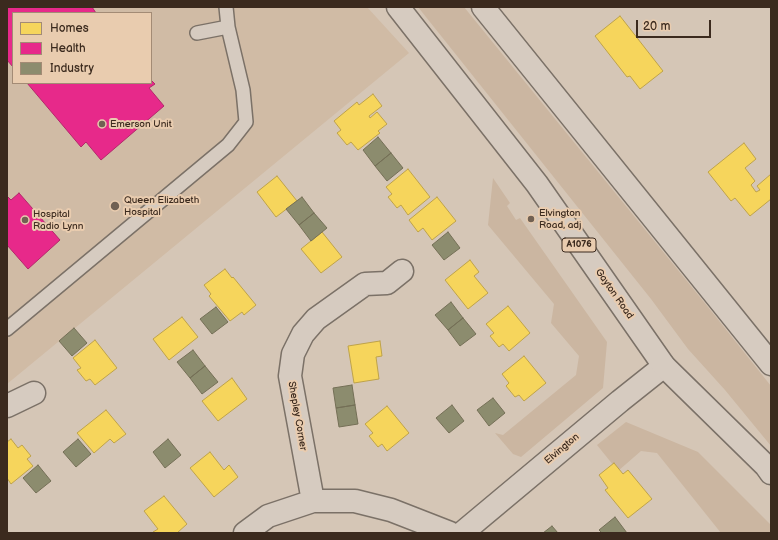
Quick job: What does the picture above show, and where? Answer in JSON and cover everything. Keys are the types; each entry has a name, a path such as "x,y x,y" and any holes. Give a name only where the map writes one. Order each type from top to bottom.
{"street":[{"name":"Gayton Road","path":"398,7 537,184 664,366 766,466 771,473"},
{"path":"483,7 771,364"},
{"name":"Shepley Corner","path":"313,501 290,376 293,354 303,334 316,319 364,284 387,283 402,271"},
{"name":"Elvington","path":"462,533 664,366"},
{"path":"7,406 34,393"},
{"path":"245,533 268,516 313,501 355,501 391,510 450,533"}],"lane":[{"path":"9,324 228,145 246,122 243,90 228,27 226,7"},
{"path":"197,32 228,27"}],"shaded area":[{"name":"Queen Elizabeth Hospital","path":"7,7 367,7 409,53 7,384"},
{"path":"418,7 464,7 708,307 771,386 771,446 725,390 688,349 651,299"},
{"path":"493,178 510,203 507,206 516,220 520,218 607,342 603,388 521,457 513,454 495,433 503,435 576,375 579,356 551,323 554,304 488,225"},
{"path":"626,422 698,452 771,525 771,533 721,533 657,453 641,451 618,471 597,445"}],"building: Homes":[{"path":"620,16 663,71 640,89 630,76 627,77 595,36"},
{"path":"373,94 382,106 369,116 370,118 377,112 387,124 378,131 380,133 358,150 351,142 347,145 337,133 341,130 334,121 357,102 359,105"},
{"path":"744,143 756,159 745,168 755,181 751,185 756,192 760,190 757,186 771,174 771,199 750,216 735,198 731,201 708,172"},
{"path":"408,169 430,197 408,215 401,205 397,208 388,197 392,194 386,187"},
{"path":"277,176 297,201 276,217 257,192"},
{"path":"437,197 456,221 432,240 423,228 418,232 409,220"},
{"path":"322,232 342,257 321,273 301,249"},
{"path":"470,260 479,272 474,276 488,293 468,309 445,280"},
{"path":"225,269 256,305 244,315 242,312 230,321 209,296 211,294 204,285"},
{"path":"508,306 530,333 509,351 503,344 499,347 490,336 494,333 486,324"},
{"path":"182,317 198,337 169,360 153,339"},
{"path":"95,340 117,368 95,385 90,379 86,381 77,370 81,368 73,358"},
{"path":"380,341 382,356 376,357 379,379 354,383 348,346"},
{"path":"524,356 546,383 524,401 519,395 515,397 506,386 509,383 502,374"},
{"path":"232,378 247,399 218,421 202,401"},
{"path":"387,406 409,433 387,451 382,444 378,447 369,436 373,433 365,424"},
{"path":"106,410 126,434 114,443 110,439 94,453 77,433"},
{"path":"11,439 18,448 22,445 31,456 27,459 33,466 11,484 7,478 7,442"},
{"path":"210,452 224,470 229,465 238,477 214,497 190,468"},
{"path":"614,463 623,474 628,470 652,499 628,518 605,490 608,488 599,475"},
{"path":"164,496 187,524 177,533 154,533 153,532 158,529 144,511"}],"building: Health":[{"path":"7,7 92,7 95,12 12,12 12,66 7,60"},
{"name":"Emerson Unit","path":"152,81 155,84 149,88 164,106 101,160 86,142 81,147 28,84 152,84"},
{"name":"Hospital Radio Lynn","path":"19,193 60,240 28,269 7,245 7,196 11,200"}],"building: Industry":[{"path":"378,137 391,153 375,166 363,150"},
{"path":"391,153 403,168 387,181 375,166"},
{"path":"302,197 314,213 299,225 286,209"},
{"path":"314,213 327,228 311,241 299,225"},
{"path":"448,232 460,248 444,260 432,245"},
{"path":"451,302 463,318 448,330 435,315"},
{"path":"216,307 228,322 212,334 200,319"},
{"path":"463,318 476,334 460,346 448,330"},
{"path":"74,328 87,343 72,356 59,341"},
{"path":"193,350 205,366 190,378 177,362"},
{"path":"205,366 218,382 202,394 190,378"},
{"path":"352,385 355,405 336,408 333,388"},
{"path":"493,398 505,413 489,426 477,410"},
{"path":"355,405 358,424 339,427 336,408"},
{"path":"452,405 464,421 449,433 436,418"},
{"path":"78,439 91,454 76,467 63,452"},
{"path":"168,439 181,455 165,468 153,452"},
{"path":"38,465 51,481 36,493 23,478"},
{"path":"615,517 627,533 602,533 599,530"},
{"path":"552,526 558,533 543,533"}],"place":[{"name":"Emerson Unit","path":"102,124"},
{"name":"Queen Elizabeth Hospital","path":"115,206"},
{"name":"Elvington Road, adj","path":"531,219"},
{"name":"Hospital Radio Lynn","path":"25,220"}]}
